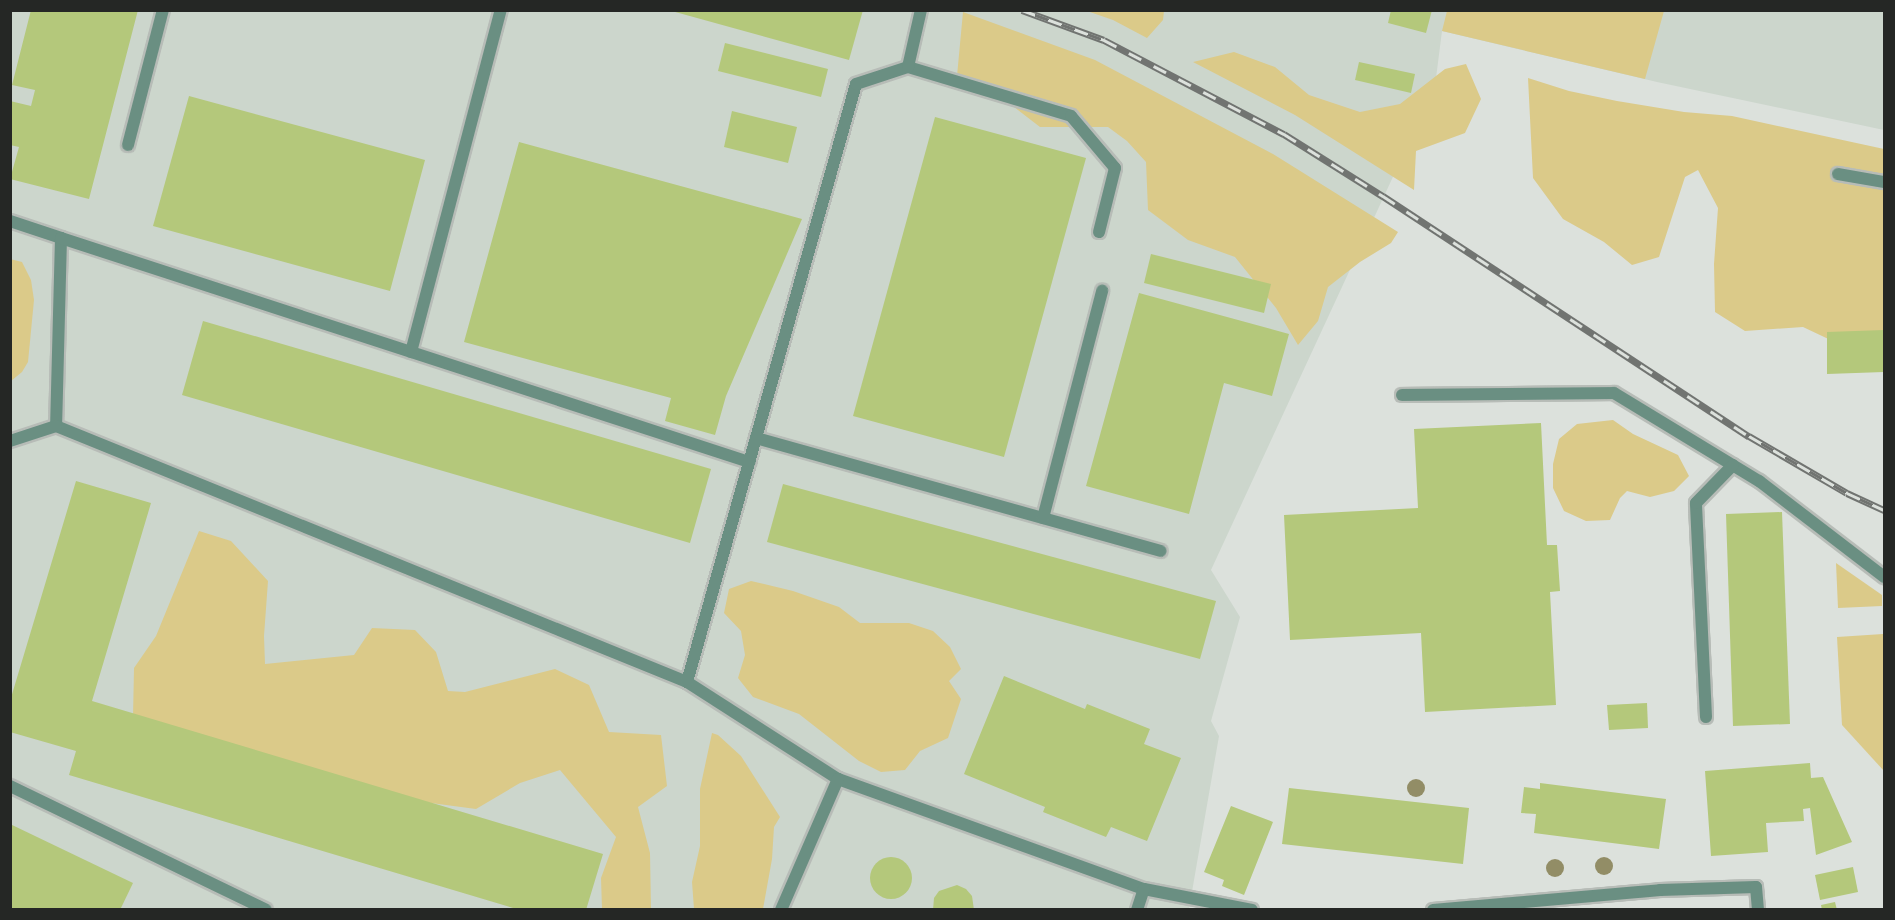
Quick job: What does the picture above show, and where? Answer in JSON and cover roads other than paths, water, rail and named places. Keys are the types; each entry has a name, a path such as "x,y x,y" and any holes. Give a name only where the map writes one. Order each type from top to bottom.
{"lane":[{"path":"128,145 163,10"},
{"path":"411,352 501,10"},
{"path":"908,67 921,10"},
{"path":"687,682 856,84 908,67 1071,116 1115,168 1099,232"},
{"path":"1838,174 1884,182"},
{"path":"10,220 749,462"},
{"path":"56,426 61,238"},
{"path":"1043,518 1102,291"},
{"path":"1402,395 1614,393 1759,481 1884,577"},
{"path":"10,441 56,426 687,682 838,779 1144,889 1252,909"},
{"path":"756,438 1161,551"},
{"path":"1706,717 1696,503 1733,465"},
{"path":"782,909 838,779"},
{"path":"10,786 266,909"},
{"path":"1433,909 1660,890 1756,887 1758,909"},
{"path":"1137,909 1144,889"}],"railway":[{"path":"1022,10 1104,40 1284,134 1383,196 1749,436 1847,493 1884,510"}]}
